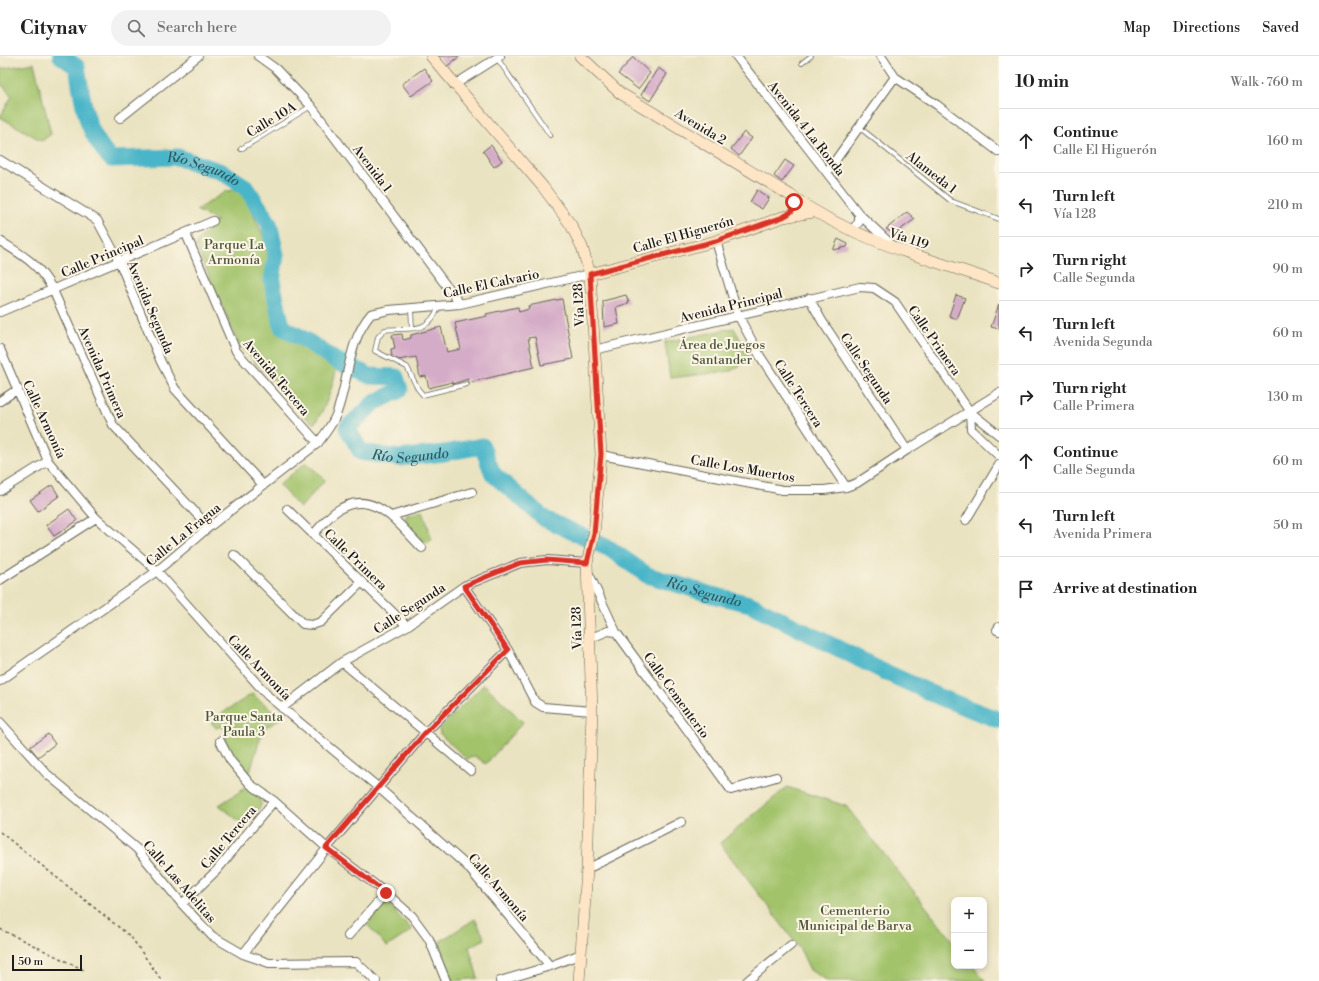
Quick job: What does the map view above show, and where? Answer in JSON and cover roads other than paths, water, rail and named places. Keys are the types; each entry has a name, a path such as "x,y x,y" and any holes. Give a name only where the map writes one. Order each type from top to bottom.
{"main road":[{"name":"Vía 128","path":"430,56 543,186 570,225 582,248 590,274 601,454 594,534 588,563 592,711 587,869 579,981"},
{"name":"Avenida 2","path":"580,56 603,79 626,96 790,195 814,212"},
{"path":"783,217 792,212 794,207 790,195"},
{"name":"Calle El Higuerón","path":"590,274 716,241 783,217 814,212"},
{"name":"Vía 119","path":"814,212 851,231 895,248 999,283"}],"street":[{"path":"120,118 198,56"},
{"name":"Avenida 1","path":"258,56 281,74 311,106 460,304"},
{"name":"Avenida 4 La Ronda","path":"736,56 859,214 895,248"},
{"path":"881,56 895,77 937,105 999,152"},
{"path":"454,85 498,57"},
{"path":"827,172 895,77"},
{"name":"Avenida Segunda","path":"0,160 96,220 119,261 161,362 175,389 263,484"},
{"path":"851,231 859,222 859,214"},
{"name":"Calle Principal","path":"0,312 186,234 213,221"},
{"name":"Avenida Tercera","path":"186,234 236,352 318,443"},
{"name":"Avenida Primera","path":"0,241 30,260 44,273 54,290 113,425 209,527"},
{"name":"Calle Tercera","path":"716,241 738,315 760,356 846,488"},
{"name":"Calle El Calvario","path":"351,354 362,326 371,314 376,311 460,304 590,274"},
{"name":"Avenida Principal","path":"594,350 809,298 860,287 874,288"},
{"name":"Calle Primera","path":"874,288 895,302 970,412"},
{"name":"Calle Segunda","path":"809,298 822,321 907,450"},
{"name":"Calle Armonía","path":"0,349 48,461 96,518 157,571 268,696 379,788 467,866 550,966"},
{"name":"Calle La Fragua","path":"0,680 157,571 263,484 318,443 328,430 336,415 351,354"},
{"path":"0,401 18,389"},
{"name":"Calle Los Muertos","path":"601,454 783,490 824,490 846,488 857,483 999,393"},
{"path":"970,412 999,435"},
{"path":"970,412 971,429 999,456"},
{"path":"0,491 48,461"},
{"path":"966,520 999,465"},
{"path":"391,516 472,492"},
{"path":"313,535 334,513 344,506 354,503 372,504 381,508 391,516 422,548"},
{"name":"Calle Primera","path":"287,509 407,626"},
{"path":"0,580 96,518"},
{"path":"234,555 303,624 312,625 321,622 362,582"},
{"name":"Calle Segunda","path":"282,708 342,662 407,626 464,586 520,563 547,560 588,563"},
{"name":"Calle Cementerio","path":"588,563 616,632 731,790 776,777"},
{"path":"464,586 508,650 535,702 543,707 592,711"},
{"path":"591,638 608,631 616,632"},
{"path":"243,954 326,848 425,733 508,650"},
{"path":"342,662 471,771"},
{"name":"Calle Las Adelitas","path":"0,722 47,774 137,849 182,904 212,936 243,954 269,963 356,962 376,981"},
{"path":"220,741 230,760 243,777 274,801 326,848 386,893 412,916 429,939 446,981"},
{"name":"Calle Tercera","path":"182,904 217,870 274,801"},
{"path":"587,869 681,822"},
{"path":"348,936 386,893"},
{"path":"747,981 791,945"},
{"path":"500,981 550,966 581,954"}],"lane":[{"path":"802,63 811,56"},
{"path":"498,57 550,135"},
{"name":"Calle 10A","path":"240,149 311,106"},
{"name":"Alameda 1","path":"859,127 951,200 999,219"},
{"path":"439,306 431,323 426,326 385,330 378,338 375,351 407,367 418,389 423,395 467,384"},
{"path":"411,308 412,328"}],"waterway":[{"name":"Río Segundo","path":"61,56 77,67 86,116 90,127 95,138 111,159 178,157 222,172 246,187 269,223 276,255 272,281 282,327 307,341 335,360 370,376 396,377 400,390 374,403 347,428 361,452 399,458 444,453 482,446 493,474 545,519 610,549 647,575 712,595 750,604 883,671 944,699 999,720"}],"park label":[{"name":"Parque La Armonía","path":"234,252"},
{"name":"Área de Juegos Santander","path":"722,352"},
{"name":"Parque Santa Paula 3","path":"244,724"},
{"name":"Cementerio Municipal de Barva","path":"855,918"}]}
